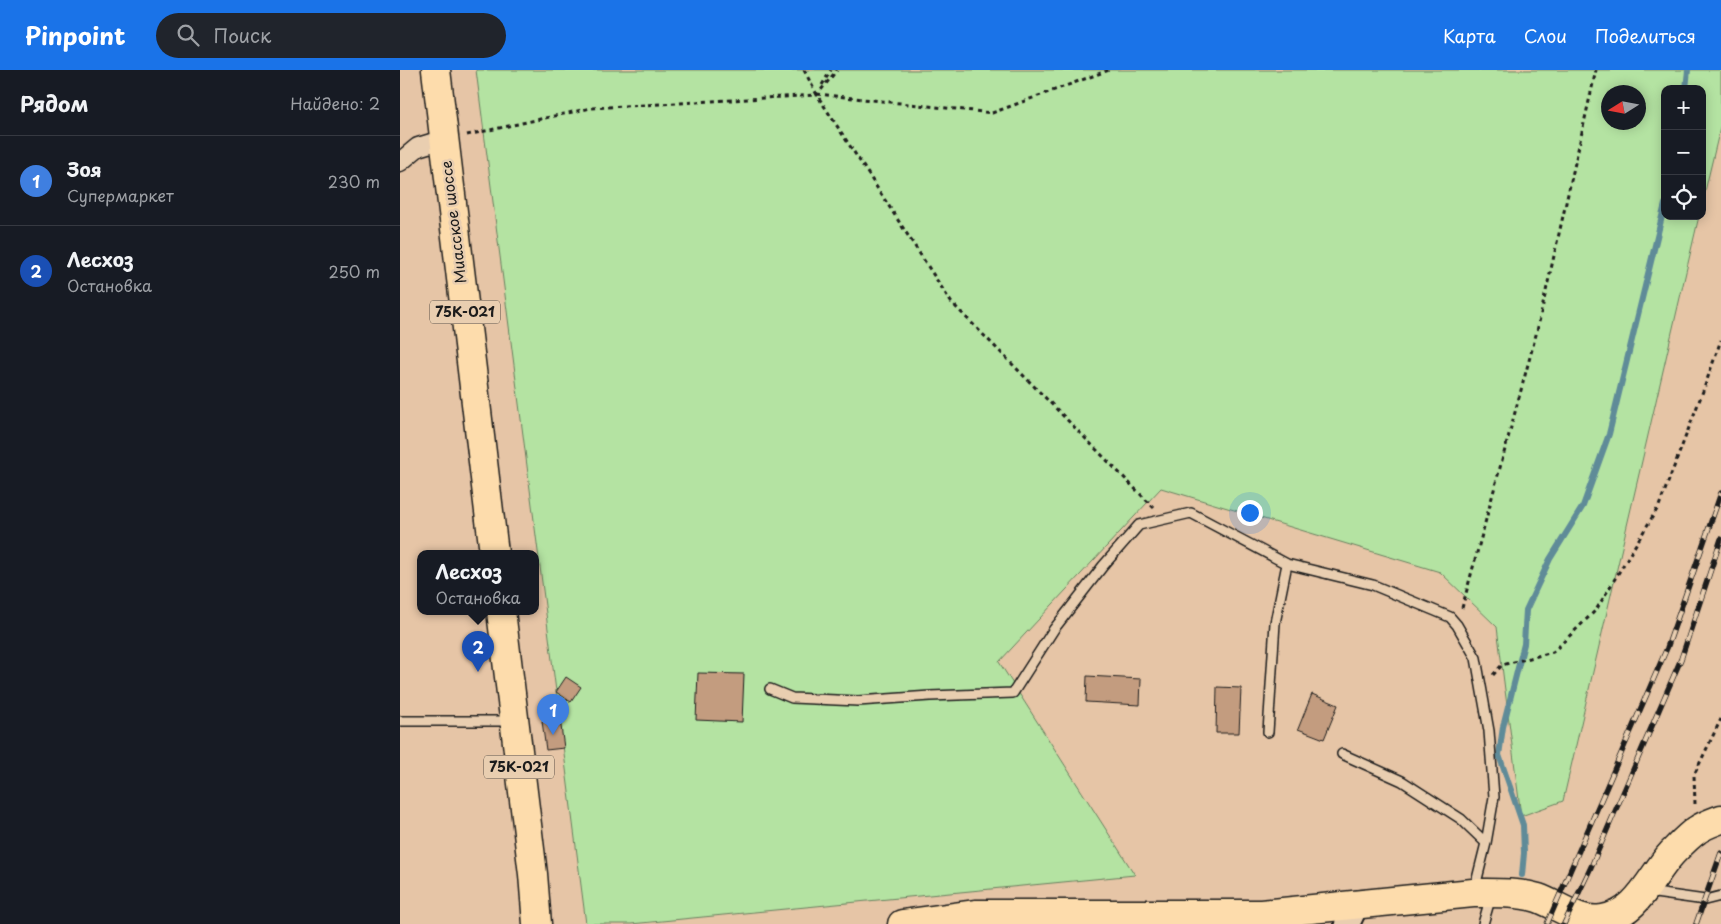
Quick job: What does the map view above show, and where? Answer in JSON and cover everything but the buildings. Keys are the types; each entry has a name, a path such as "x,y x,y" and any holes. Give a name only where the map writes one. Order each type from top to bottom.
{"main road":[{"name":"Миасское шоссе","path":"436,70 494,550"},
{"name":"75К-021","path":"501,615 533,874 537,924"},
{"path":"902,924 975,914 1351,915 1483,893 1506,893 1537,898 1587,919 1602,919 1616,915 1637,904 1671,854 1696,830 1721,819"}],"street":[{"path":"400,162 418,147 444,139"}],"lane":[{"path":"770,689 792,698 858,701 1013,693 1054,629 1102,566 1139,525 1191,513 1287,564 1373,585 1450,617 1457,625 1476,658 1488,731 1494,797 1486,843 1483,924"},
{"path":"1268,732 1275,623 1287,564"},
{"path":"400,721 513,720"},
{"path":"1342,754 1402,781 1461,819 1486,843"},
{"path":"1637,904 1705,900 1721,896"}],"path":[{"path":"804,70 817,95 951,302 1166,519"},
{"path":"817,95 831,70"},
{"path":"817,95 837,70"},
{"path":"444,139 591,108 817,95 992,113 1109,70"},
{"path":"1457,625 1537,331 1596,70"},
{"path":"1481,688 1502,665 1553,652 1596,610 1659,506 1721,340"},
{"path":"1696,830 1694,775 1721,719"}],"green space":[{"path":"476,70 1721,70 1721,124 1706,187 1706,85 1661,85 1661,220 1698,220 1563,801 1521,816 1497,627 1440,572 1161,488 999,662 1135,875 631,924 586,924"}],"waterway":[{"path":"1686,85 1688,70"},
{"path":"1522,875 1524,853 1523,825 1499,755 1503,727 1524,644 1526,610 1550,559 1583,506 1609,434 1661,220"}],"railway":[{"path":"1547,924 1667,648 1721,493"},
{"path":"1564,924 1591,867 1681,659 1721,539"},
{"path":"1696,924 1721,853"}],"place":[{"name":"Лесхоз","path":"478,672"},
{"name":"Зоя","path":"553,735"}]}
